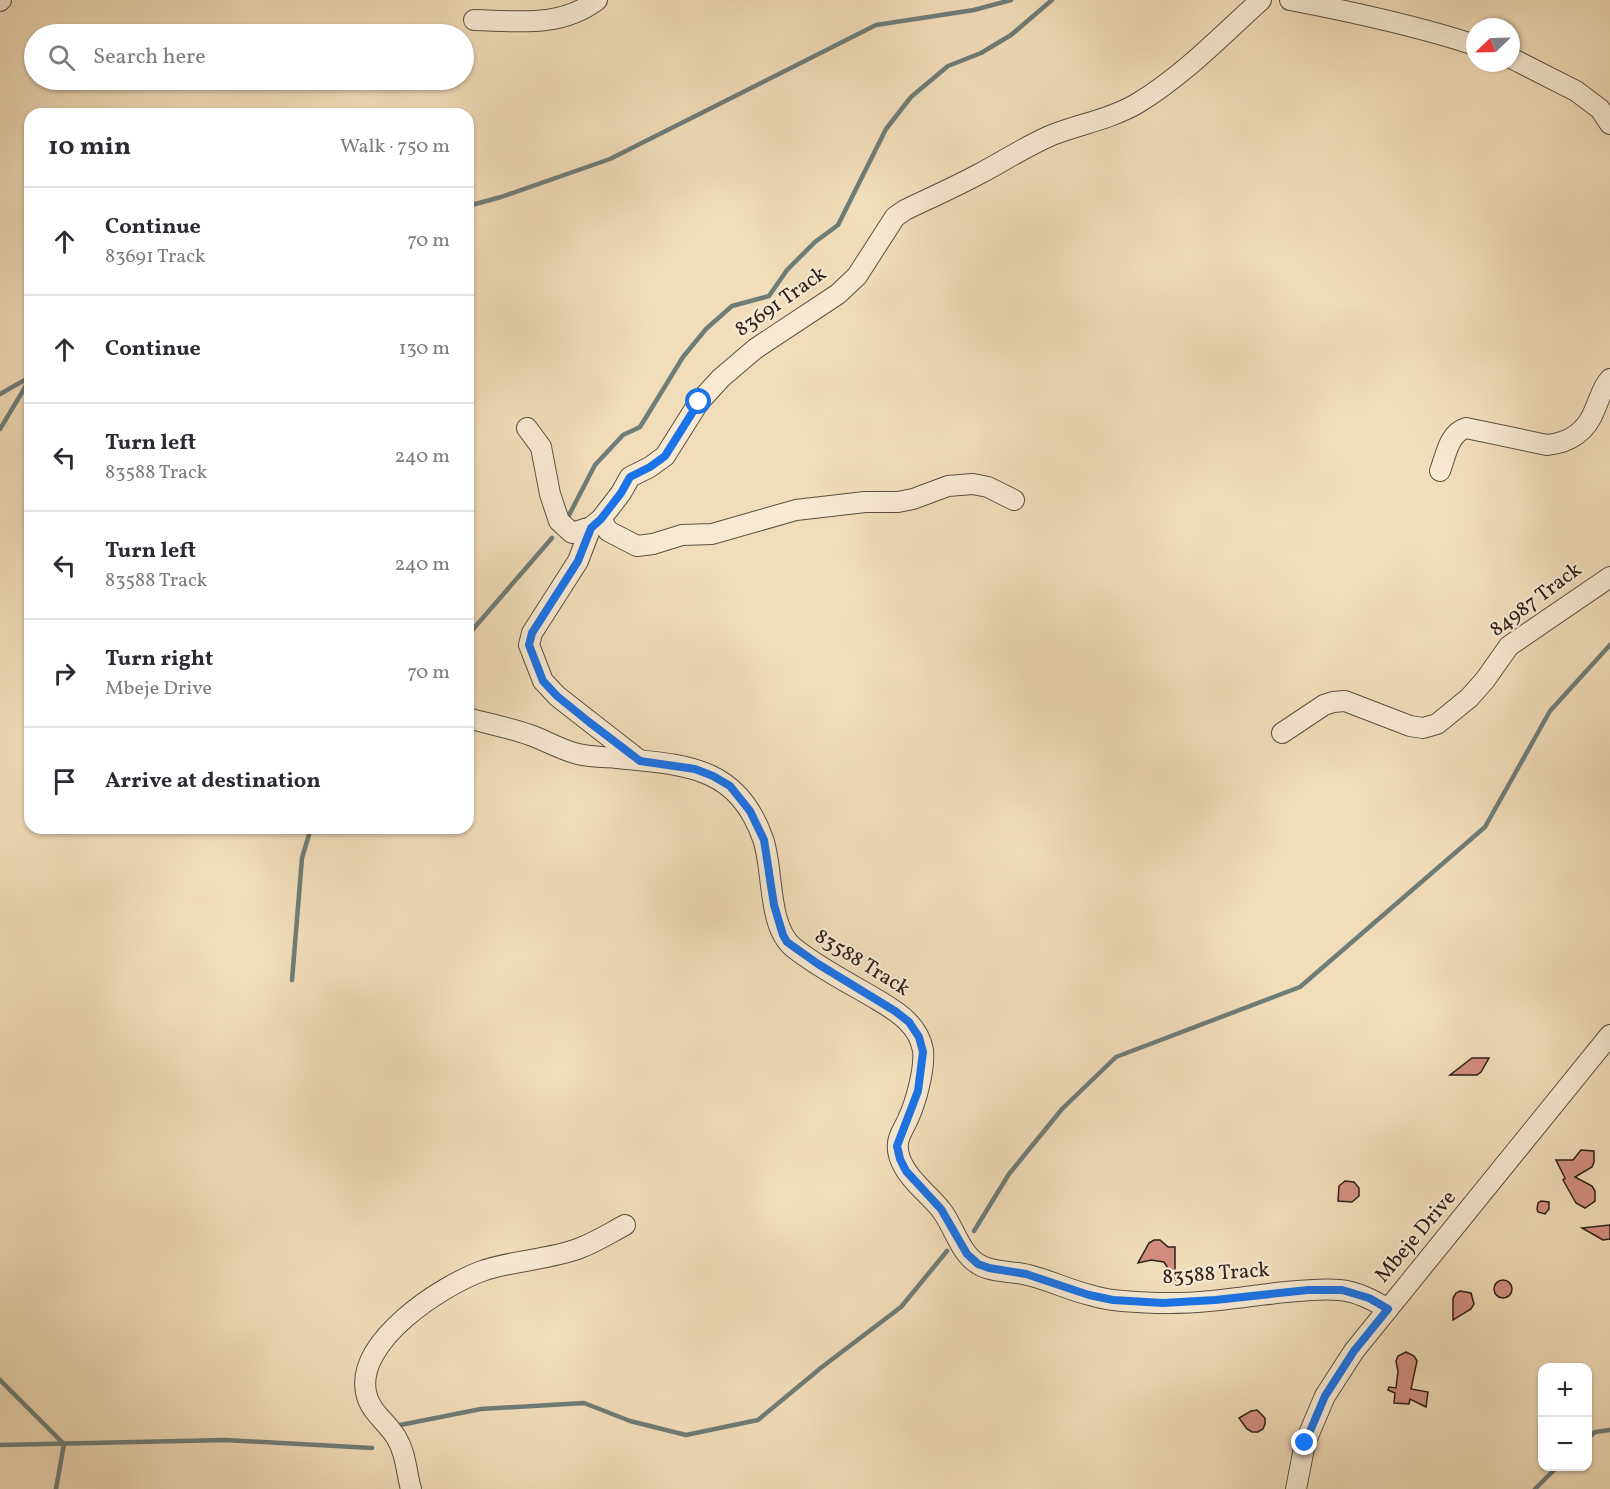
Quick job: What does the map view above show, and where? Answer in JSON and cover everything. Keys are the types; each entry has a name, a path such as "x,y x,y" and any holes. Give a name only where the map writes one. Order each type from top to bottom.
{"street":[{"path":"474,20 546,22 571,14 597,0"},
{"name":"83691 Track","path":"640,761 589,722 543,681 529,645 532,633 578,561 596,523 621,493 630,477 665,456 699,402 721,378 755,349 838,294 857,276 895,217 1036,143 1135,105 1183,69 1261,0"},
{"path":"1290,0 1345,10 1433,31 1466,42"},
{"path":"1520,63 1576,91 1600,109 1610,124"},
{"path":"1440,471 1453,437 1457,432 1466,428 1547,445 1571,439 1581,432 1592,417 1601,393 1610,379"},
{"path":"526,428 541,447 550,494 559,521 572,533 596,523 637,546 653,544 682,535 712,534 796,510 865,502 898,502 948,486 973,484 988,487 1014,500"},
{"name":"84987 Track","path":"1282,733 1324,705 1345,700 1410,726 1422,729 1437,724 1469,698 1509,646 1610,577"},
{"name":"83588 Track","path":"474,720 531,735 564,750 582,755 695,769 730,786 750,811 764,840 774,905 787,942 818,964 895,1011 909,1022 919,1037 923,1052 919,1082 897,1146 900,1159 906,1171 941,1209 967,1254 978,1264 1026,1274 1089,1295 1113,1300 1173,1302 1308,1290 1342,1290 1369,1298 1388,1309"},
{"name":"Mbeje Drive","path":"1296,1489 1305,1443 1325,1396 1354,1351 1610,1035"},
{"path":"411,1489 405,1457 396,1437 369,1403 365,1390 367,1368 376,1348 401,1322 425,1302 452,1285 483,1271 580,1248 625,1225"}],"building":[{"path":"1472,1058 1489,1058 1477,1075 1450,1075"},
{"path":"1581,1150 1594,1151 1592,1167 1575,1177 1592,1186 1595,1191 1595,1201 1585,1208 1576,1203 1563,1180 1565,1178 1556,1160 1573,1160"},
{"path":"1345,1181 1354,1182 1359,1188 1359,1196 1352,1202 1338,1201 1339,1186"},
{"path":"1541,1201 1549,1202 1549,1209 1545,1214 1538,1212 1537,1209"},
{"path":"1610,1225 1610,1239 1603,1240 1582,1228"},
{"path":"1160,1240 1168,1247 1175,1247 1175,1279 1164,1262 1151,1260 1138,1263 1149,1243"},
{"path":"1503,1280 1509,1283 1512,1289 1509,1295 1503,1298 1497,1295 1494,1289 1497,1283"},
{"path":"1460,1291 1471,1293 1474,1304 1471,1309 1453,1320 1453,1298"},
{"path":"1406,1352 1414,1356 1417,1361 1411,1389 1428,1392 1426,1407 1410,1399 1409,1404 1394,1403 1395,1393 1388,1390 1389,1387 1396,1388 1398,1371 1396,1361 1398,1356"},
{"path":"1257,1410 1265,1418 1265,1424 1263,1429 1252,1432 1239,1418"}],"waterway":[{"path":"474,204 610,159 876,25 974,10 1011,0"},
{"path":"568,517 595,465 623,435 640,427 683,357 706,329 732,306 769,296 787,270 815,242 838,225 886,129 911,97 948,66 981,53 1011,35 1052,0"},
{"path":"0,394 24,380"},
{"path":"0,429 24,389"},
{"path":"474,628 552,538"},
{"path":"974,1231 1009,1174 1062,1109 1116,1057 1300,987 1485,827 1550,711 1610,645"},
{"path":"292,980 302,858 309,834"},
{"path":"395,1426 481,1409 584,1403 630,1421 686,1435 758,1420 822,1367 901,1307 947,1251"},
{"path":"0,1380 64,1444 56,1489"},
{"path":"1592,1435 1610,1430"},
{"path":"0,1445 226,1440 372,1448"},
{"path":"1535,1489 1553,1471"}],"route":[{"path":"699,402 665,456 630,477 621,493 591,528 578,561 532,633 529,645 543,681 557,696 640,761 695,769 730,786 750,811 764,840 774,905 787,942 909,1022 919,1037 923,1052 918,1091 897,1146 900,1159 906,1171 941,1209 967,1254 978,1264 1026,1274 1089,1295 1113,1300 1163,1303 1308,1290 1342,1290 1369,1298 1388,1309 1354,1351 1325,1396 1305,1443"}]}
